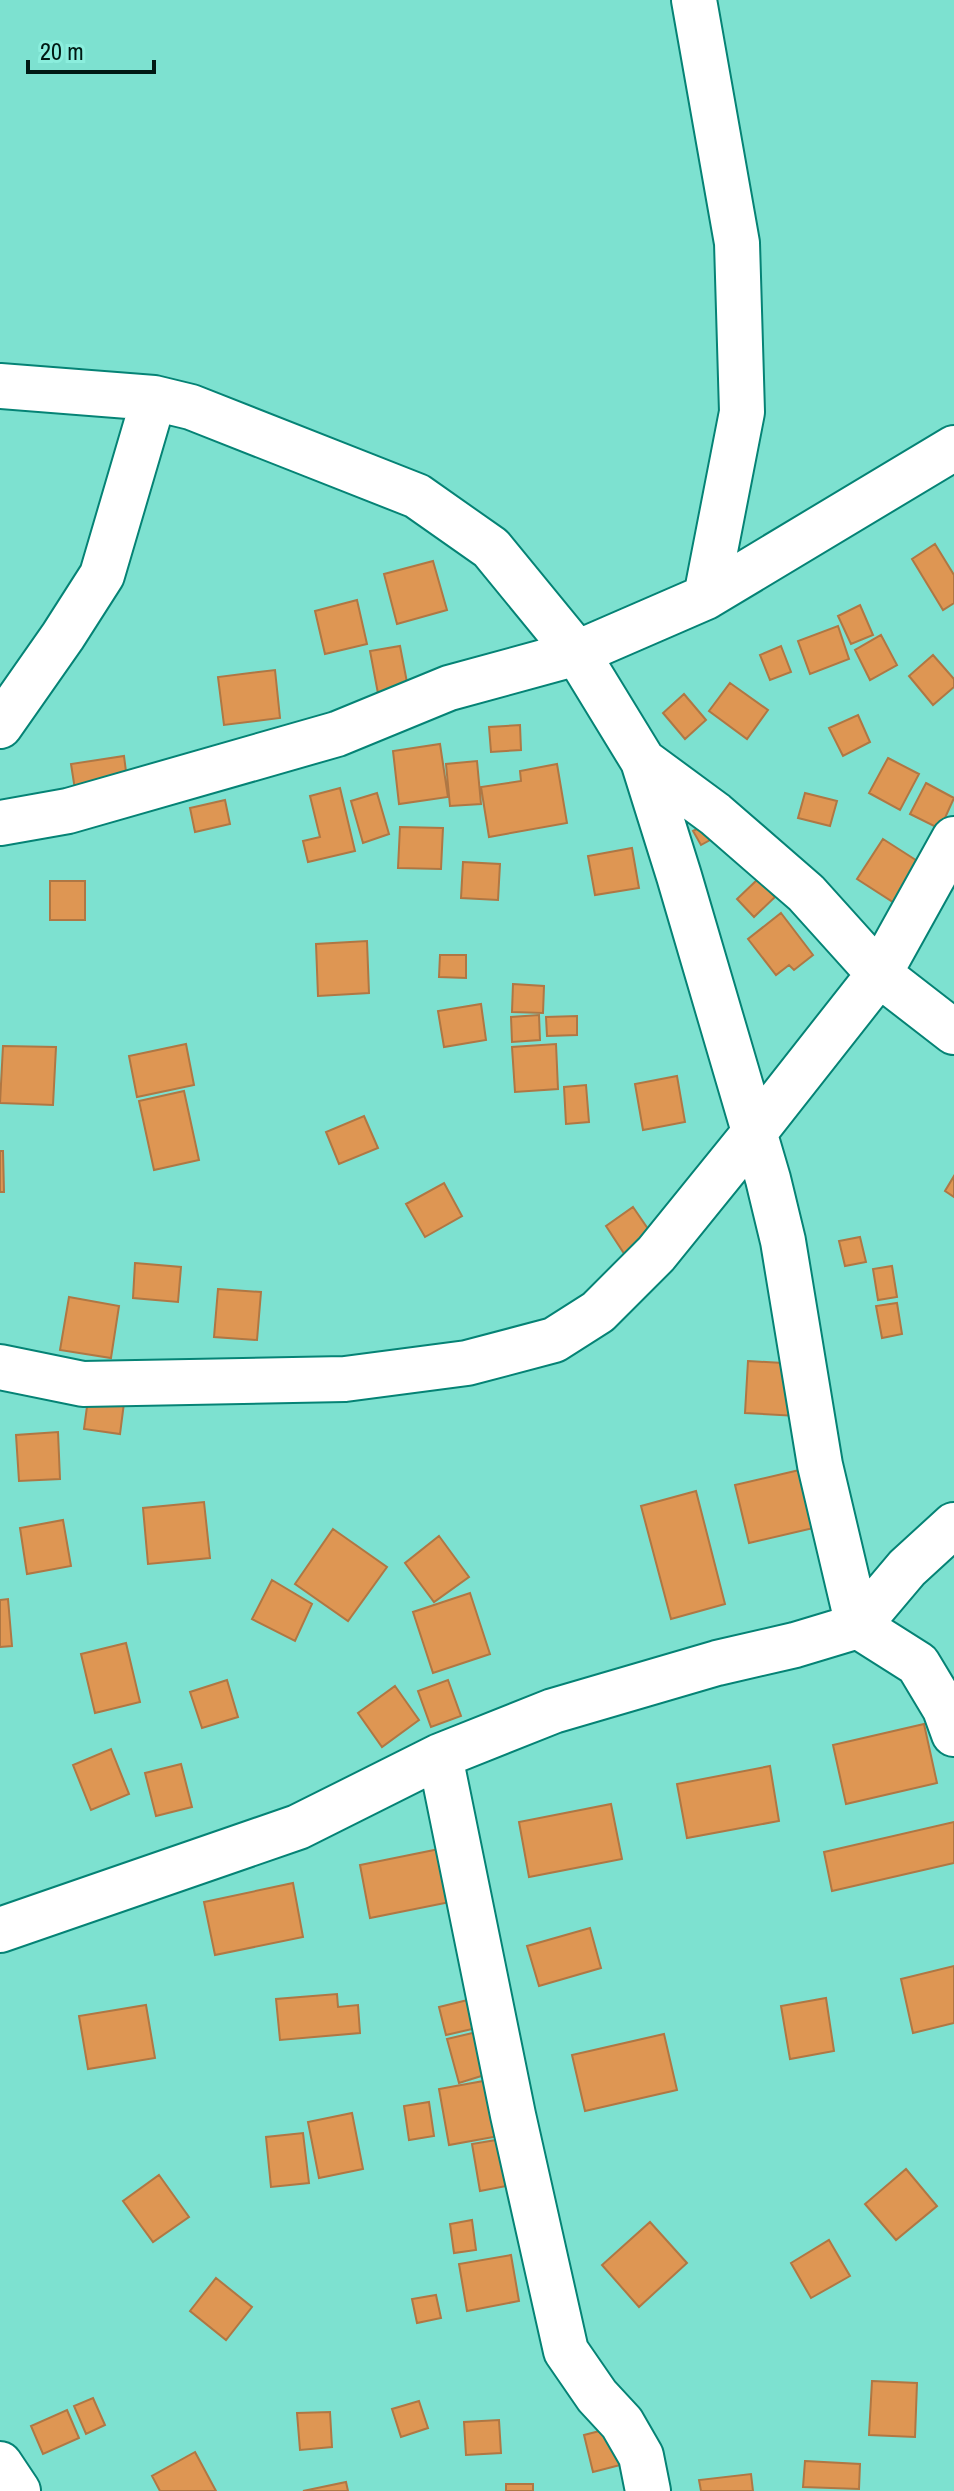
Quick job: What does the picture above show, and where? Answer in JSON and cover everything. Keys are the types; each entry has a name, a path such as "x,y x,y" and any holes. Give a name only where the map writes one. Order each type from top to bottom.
{"street":[{"path":"694,0 737,243 742,412 706,597"},
{"path":"0,386 154,398 191,407 417,496 491,548 577,653 643,761 754,1133 783,1241 820,1465 858,1626 918,1664 951,1719"},
{"path":"0,726 102,575 154,398"},
{"path":"0,823 68,811 337,734 449,688 577,653 706,597 954,448"},
{"path":"643,761 715,814 806,893 879,974 954,1032"},
{"path":"0,1367 83,1384 345,1379 467,1363 554,1340 598,1312 656,1254 754,1133 879,974 954,839"},
{"path":"0,1930 298,1827 440,1756 553,1711 858,1626 907,1568 954,1525"},
{"path":"440,1756 513,2115 566,2351 597,2396 622,2423 641,2456 648,2491"},
{"path":"0,2464 18,2491"}],"building":[{"path":"935,544 954,575 954,603 943,610 912,559"},
{"path":"433,561 447,610 397,624 384,574"},
{"path":"357,600 367,644 325,654 315,611"},
{"path":"860,605 873,635 851,644 838,616"},
{"path":"838,626 849,659 810,674 798,641"},
{"path":"881,635 897,665 870,680 855,650"},
{"path":"400,646 410,698 380,704 370,651"},
{"path":"781,646 791,672 770,680 760,655"},
{"path":"933,655 954,679 954,687 933,705 909,676"},
{"path":"275,670 280,718 224,725 218,677"},
{"path":"730,683 768,710 747,739 709,711"},
{"path":"684,694 706,720 685,739 663,713"},
{"path":"858,715 870,742 843,756 829,728"},
{"path":"520,725 521,750 491,752 489,727"},
{"path":"440,744 448,797 399,804 393,751"},
{"path":"124,756 128,787 76,796 71,764"},
{"path":"888,758 919,774 900,810 869,793"},
{"path":"477,761 481,804 450,806 446,764"},
{"path":"557,764 567,823 489,837 481,787 521,781 520,771"},
{"path":"926,783 954,798 940,829 910,814"},
{"path":"340,788 355,851 308,862 303,841 320,837 310,796"},
{"path":"377,793 389,834 363,843 351,801"},
{"path":"805,793 837,801 830,826 798,818"},
{"path":"225,800 230,824 195,832 190,808"},
{"path":"712,821 719,835 701,845 693,831"},
{"path":"400,827 443,828 441,869 398,868"},
{"path":"883,839 922,864 896,904 857,879"},
{"path":"632,848 639,888 595,895 588,856"},
{"path":"463,862 500,864 498,900 461,898"},
{"path":"758,879 775,897 754,917 737,899"},
{"path":"50,881 85,881 85,920 50,920"},
{"path":"781,913 813,955 794,970 789,965 776,975 748,939"},
{"path":"367,941 369,993 318,996 316,944"},
{"path":"440,955 466,955 466,978 439,977"},
{"path":"513,984 544,986 543,1013 512,1012"},
{"path":"481,1004 486,1040 444,1047 438,1011"},
{"path":"539,1015 540,1040 512,1042 511,1017"},
{"path":"577,1016 577,1035 547,1036 546,1017"},
{"path":"186,1044 194,1085 137,1097 129,1056"},
{"path":"556,1044 558,1089 515,1092 512,1047"},
{"path":"3,1046 56,1047 53,1105 0,1103"},
{"path":"677,1076 685,1122 643,1130 635,1084"},
{"path":"586,1085 589,1122 566,1124 564,1087"},
{"path":"184,1091 199,1160 154,1170 139,1101"},
{"path":"364,1116 378,1148 339,1164 326,1132"},
{"path":"0,1151 3,1151 4,1192 0,1192"},
{"path":"954,1176 954,1197 945,1191"},
{"path":"444,1183 462,1216 425,1237 406,1204"},
{"path":"633,1207 657,1242 629,1261 606,1226"},
{"path":"860,1237 866,1262 845,1266 839,1241"},
{"path":"135,1263 181,1267 178,1302 133,1298"},
{"path":"892,1266 897,1297 878,1300 873,1269"},
{"path":"218,1289 261,1292 257,1340 214,1337"},
{"path":"69,1297 119,1306 111,1358 60,1350"},
{"path":"897,1303 902,1334 882,1338 876,1306"},
{"path":"748,1361 800,1364 797,1416 745,1413"},
{"path":"88,1399 124,1403 120,1434 84,1429"},
{"path":"58,1432 60,1479 19,1481 16,1435"},
{"path":"808,1468 822,1526 749,1543 735,1485"},
{"path":"696,1491 725,1604 671,1619 641,1506"},
{"path":"204,1502 210,1558 148,1564 143,1508"},
{"path":"63,1520 71,1566 27,1574 20,1528"},
{"path":"333,1529 387,1567 348,1621 295,1584"},
{"path":"439,1536 469,1577 434,1602 405,1563"},
{"path":"272,1580 312,1604 295,1641 252,1619"},
{"path":"470,1593 490,1654 433,1673 413,1612"},
{"path":"8,1599 12,1646 0,1647 0,1600"},
{"path":"126,1643 140,1702 95,1713 81,1654"},
{"path":"227,1680 238,1717 202,1728 190,1692"},
{"path":"448,1680 461,1716 431,1727 418,1691"},
{"path":"395,1686 419,1720 382,1747 358,1713"},
{"path":"924,1724 937,1783 846,1804 833,1745"},
{"path":"111,1749 129,1794 91,1810 73,1765"},
{"path":"181,1764 192,1807 156,1816 145,1773"},
{"path":"770,1766 779,1821 687,1838 677,1784"},
{"path":"611,1804 622,1859 529,1877 519,1822"},
{"path":"954,1822 954,1863 832,1891 824,1852"},
{"path":"454,1846 465,1899 370,1918 360,1865"},
{"path":"293,1883 303,1937 215,1955 204,1902"},
{"path":"590,1928 601,1968 539,1986 527,1946"},
{"path":"954,1966 954,2023 913,2033 901,1979"},
{"path":"337,1994 338,2007 358,2005 360,2033 280,2040 276,1999"},
{"path":"488,1995 494,2024 446,2035 439,2007"},
{"path":"826,1998 834,2051 790,2059 781,2006"},
{"path":"146,2005 155,2058 88,2069 79,2016"},
{"path":"481,2031 491,2073 459,2083 447,2039"},
{"path":"664,2034 677,2090 585,2111 572,2055"},
{"path":"489,2080 499,2136 449,2145 439,2089"},
{"path":"429,2102 434,2136 409,2140 404,2106"},
{"path":"352,2113 363,2169 319,2178 308,2122"},
{"path":"303,2133 309,2183 271,2187 266,2137"},
{"path":"508,2138 517,2184 480,2191 472,2144"},
{"path":"906,2169 937,2206 896,2240 865,2204"},
{"path":"159,2175 189,2217 153,2242 123,2201"},
{"path":"472,2220 476,2250 454,2253 450,2224"},
{"path":"650,2222 687,2263 639,2307 602,2265"},
{"path":"829,2240 850,2276 811,2298 791,2263"},
{"path":"511,2255 519,2301 467,2311 459,2264"},
{"path":"216,2278 252,2307 226,2340 190,2311"},
{"path":"436,2295 441,2318 417,2323 412,2299"},
{"path":"872,2381 917,2383 915,2437 869,2435"},
{"path":"93,2398 105,2425 86,2434 74,2406"},
{"path":"419,2401 428,2428 401,2437 392,2409"},
{"path":"67,2410 79,2438 43,2454 31,2426"},
{"path":"330,2412 332,2447 300,2450 297,2413"},
{"path":"499,2420 501,2453 466,2455 464,2422"},
{"path":"615,2427 624,2464 593,2472 584,2435"},
{"path":"195,2452 216,2491 160,2491 152,2476"},
{"path":"805,2461 860,2464 859,2489 803,2487"},
{"path":"751,2474 753,2491 701,2491 699,2480"},
{"path":"346,2482 348,2491 303,2491"},
{"path":"506,2484 533,2484 533,2491 506,2491"}]}
